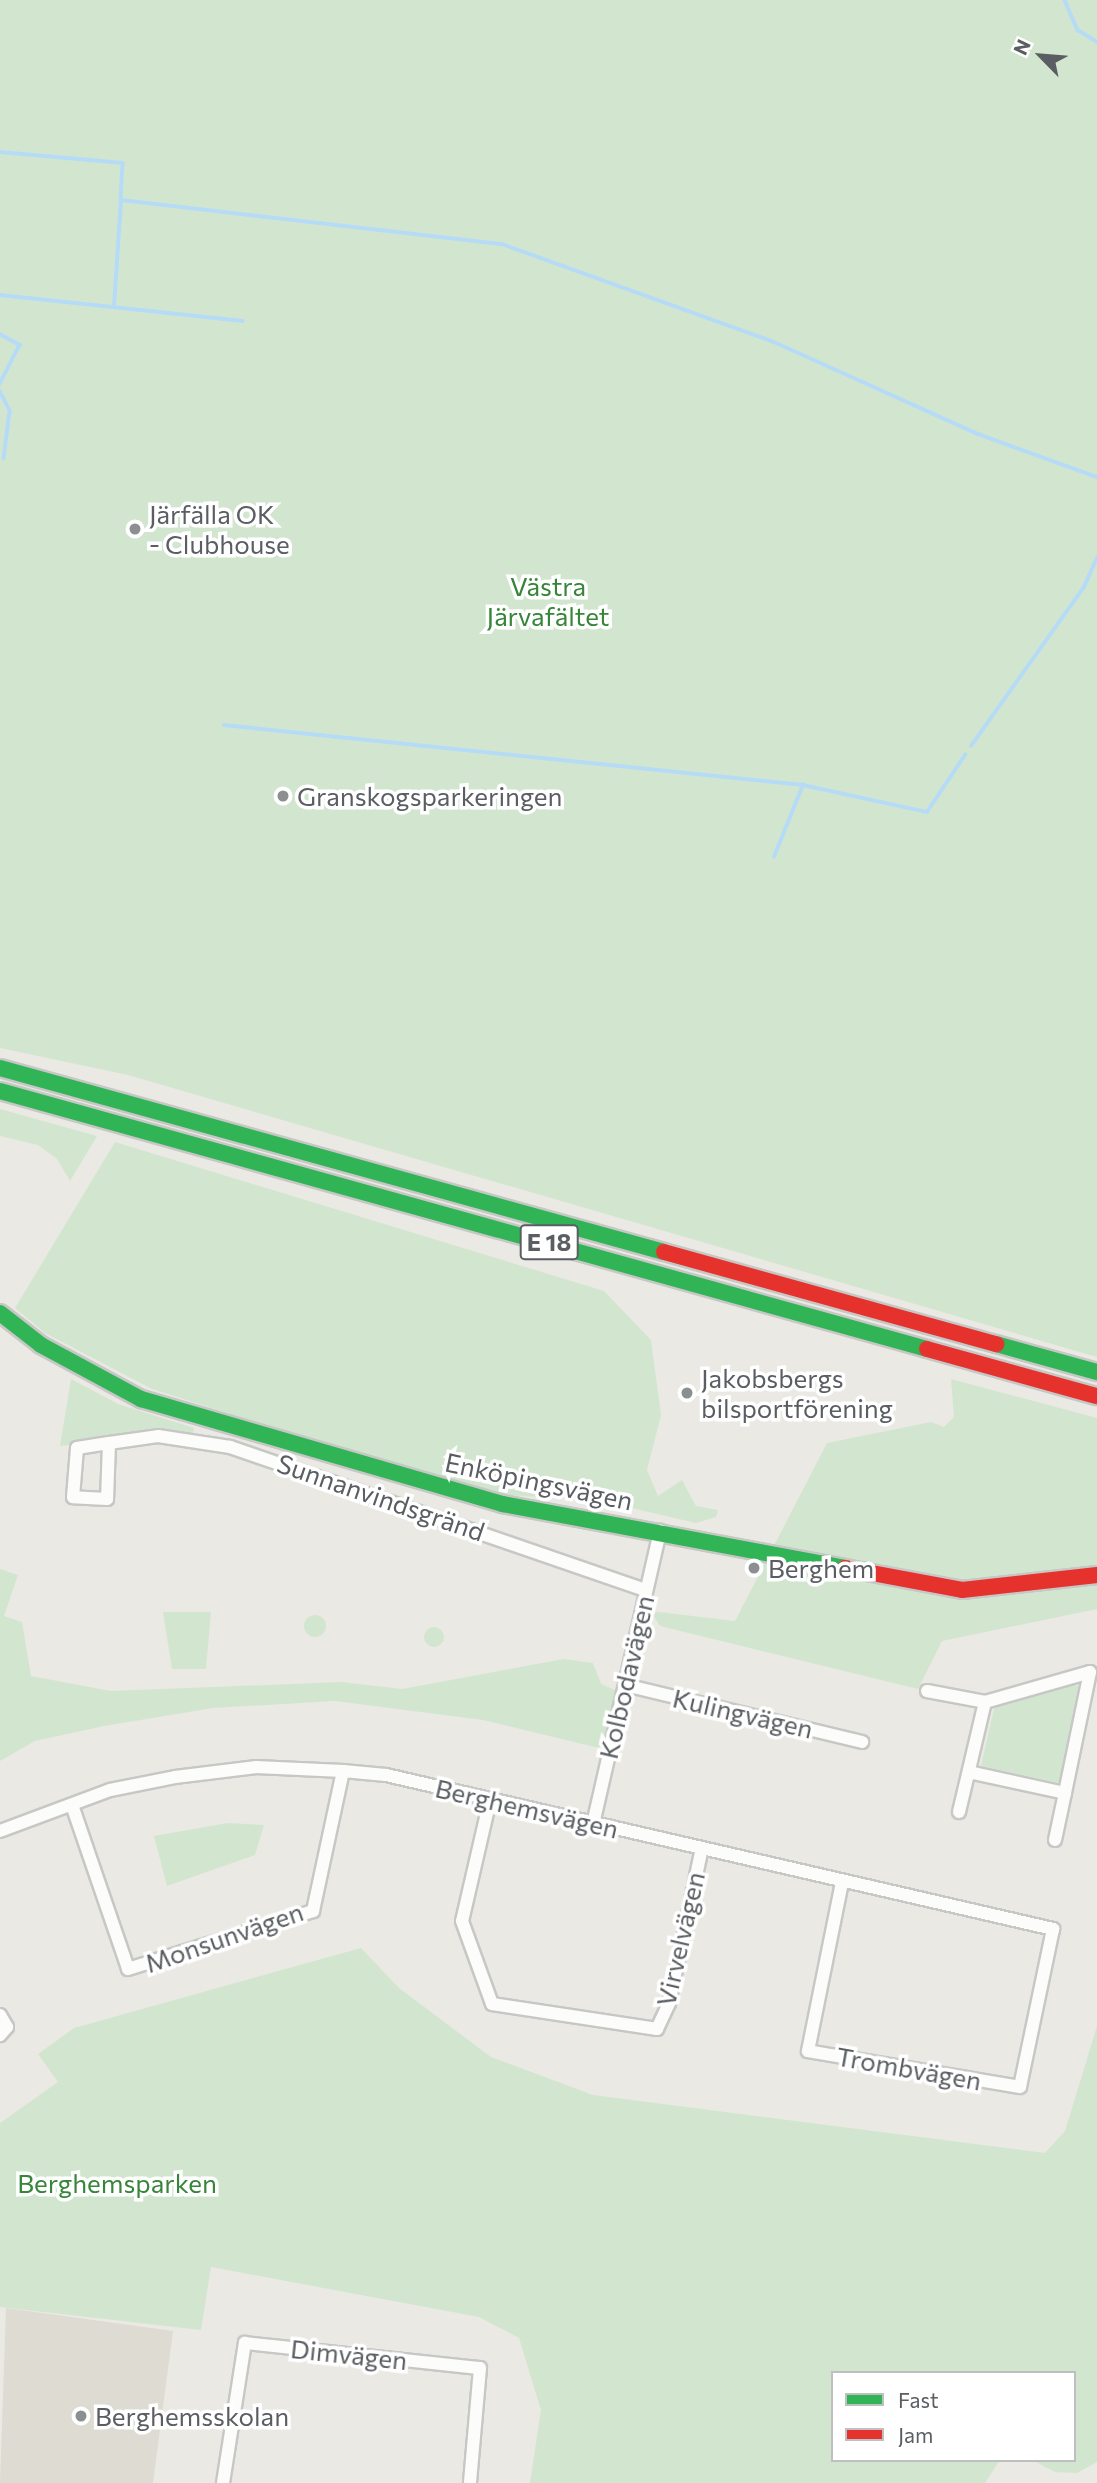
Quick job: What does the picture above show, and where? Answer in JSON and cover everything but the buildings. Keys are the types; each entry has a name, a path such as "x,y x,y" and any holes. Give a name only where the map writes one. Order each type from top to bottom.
{"main road":[{"name":"E 18","path":"0,1068 1097,1372"},
{"name":"E 18","path":"0,1091 1097,1396"},
{"name":"Enköpingsvägen","path":"0,1313 41,1345 141,1399 503,1504 660,1531 962,1590 1097,1575"}],"street":[{"name":"Sunnanvindsgränd","path":"109,1443 107,1499 73,1497 77,1448 109,1443 158,1436 230,1447 646,1590"},
{"name":"Kolbodavägen","path":"593,1824 660,1531"},
{"path":"927,1691 985,1702 1094,1672 1055,1840"},
{"name":"Kulingvägen","path":"625,1685 862,1742"},
{"path":"959,1812 985,1702"},
{"name":"Berghemsvägen","path":"0,1831 72,1805 175,1777 256,1768 343,1771 490,1800 1053,1929"},
{"name":"Monsunvägen","path":"72,1805 128,1969 313,1911 343,1771"},
{"path":"969,1772 1065,1793"},
{"name":"Virvelvägen","path":"490,1800 462,1921 492,2004 657,2029 669,2003 702,1848"},
{"name":"Trombvägen","path":"842,1882 808,2051 1020,2087 1053,1929"},
{"path":"0,2015 3,2031"},
{"name":"Dimvägen","path":"223,2483 245,2343 480,2368 470,2483"}],"shaded area":[{"name":"Berghemsskolan","path":"6,2308 173,2331 153,2483 0,2483"}],"green space":[{"name":"Västra Järvafältet","path":"0,0 1097,0 1097,1357 128,1075 0,1048"},
{"path":"0,1109 97,1136 70,1181 57,1159 38,1145 0,1136"},
{"path":"115,1142 604,1291 651,1340 661,1415 647,1470 658,1496 682,1480 696,1506 718,1510 716,1517 696,1523 597,1500 504,1495 392,1466 152,1389 45,1333 15,1308"},
{"path":"71,1379 118,1404 194,1428 192,1441 158,1436 60,1446"},
{"path":"951,1379 1097,1418 1097,1609 942,1641 918,1689 660,1626 650,1611 735,1621 827,1443 931,1422 944,1427 954,1417"},
{"path":"0,1569 18,1575 4,1616 22,1622 31,1676 111,1691 341,1682 402,1689 564,1659 593,1663 601,1684 617,1691 603,1749 483,1720 335,1701 213,1708 104,1726 35,1741 0,1761"},
{"path":"163,1612 211,1612 206,1669 172,1669"},
{"path":"315,1615 323,1618 326,1626 323,1634 315,1637 307,1634 304,1626 307,1618"},
{"path":"434,1627 441,1630 444,1637 441,1644 434,1647 427,1644 424,1637 427,1630"},
{"path":"1067,1683 1080,1687 1060,1783 981,1766 995,1704"},
{"path":"228,1823 264,1825 255,1855 167,1886 154,1836"},
{"name":"Berghemsparken","path":"361,1948 399,1988 491,2057 593,2095 1045,2153 1065,2131 1097,2026 1097,2462 1077,2473 1055,2472 1036,2462 1076,2462 1076,2371 831,2371 831,2462 999,2462 985,2483 530,2483 541,2410 519,2338 479,2317 211,2267 201,2330 0,2307 0,2123 58,2082 38,2054 74,2028"}],"waterway":[{"path":"1065,0 1078,30 1097,42"},
{"path":"0,152 123,163 121,200 502,244 772,341 978,434 1097,477"},
{"path":"114,306 121,200"},
{"path":"0,295 243,321"},
{"path":"0,334 20,345 0,384"},
{"path":"0,391 10,411 4,459"},
{"path":"971,746 1084,587 1097,558"},
{"path":"224,725 803,785"},
{"path":"774,857 803,785 927,812 965,755"}],"traffic: fast":[{"path":"0,1068 664,1252"},
{"path":"0,1091 927,1349"},
{"path":"0,1313 41,1345 141,1399 503,1504 845,1568"},
{"path":"996,1344 1097,1372"}],"traffic: jam":[{"path":"664,1252 996,1344"},
{"path":"927,1349 1097,1396"},
{"path":"845,1568 962,1590 1097,1575"}],"place":[{"name":"Järfälla OK - Clubhouse","path":"135,529"},
{"name":"Granskogsparkeringen","path":"283,796"},
{"name":"Jakobsbergs bilsportförening","path":"687,1393"},
{"name":"Berghem","path":"754,1568"},
{"name":"Berghemsskolan","path":"81,2416"}]}
